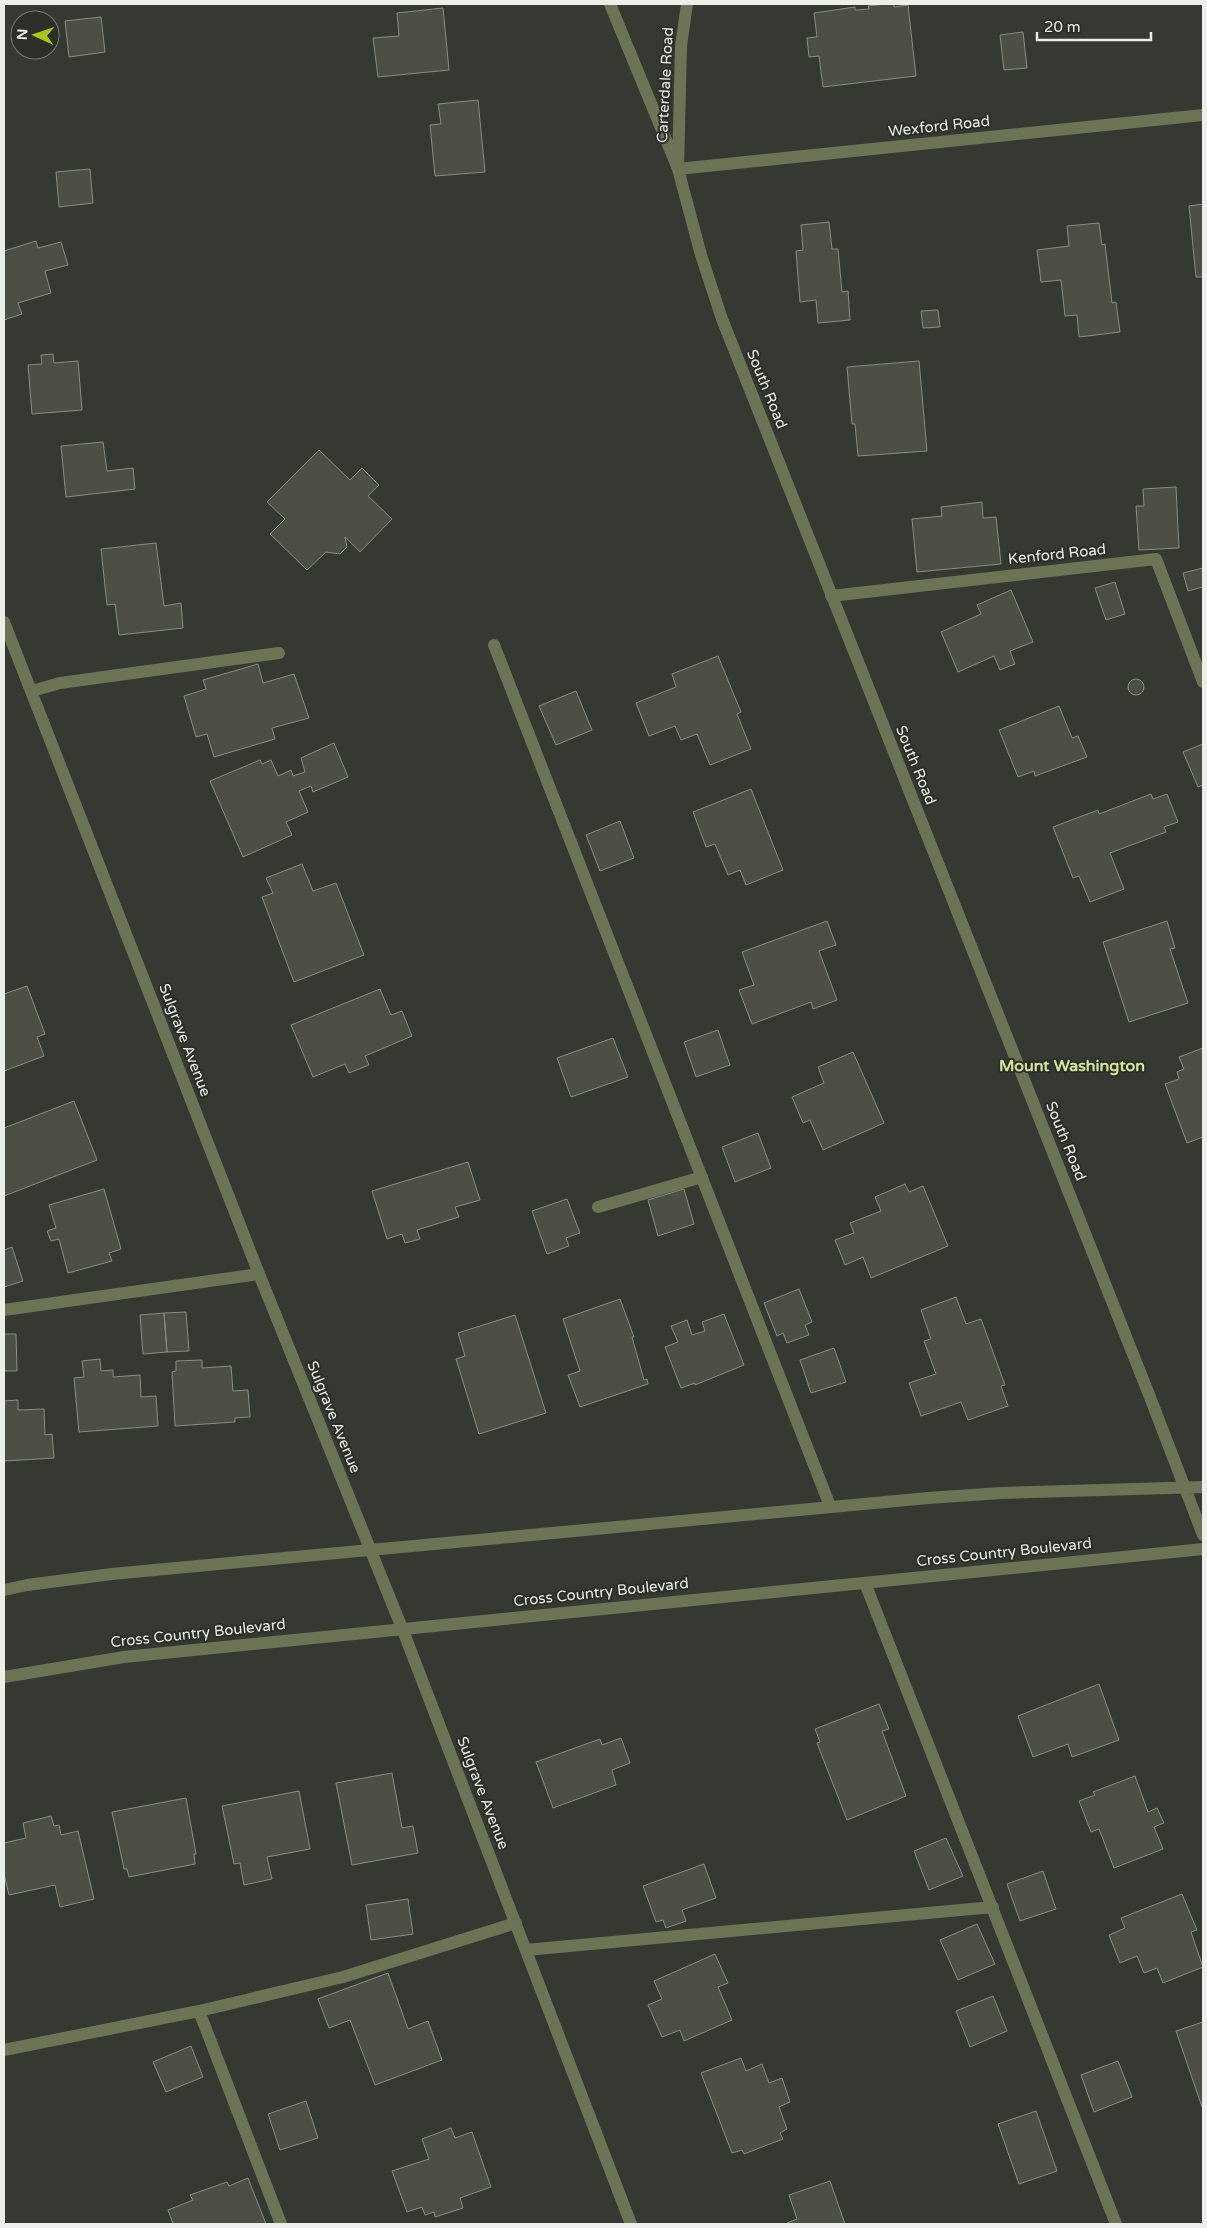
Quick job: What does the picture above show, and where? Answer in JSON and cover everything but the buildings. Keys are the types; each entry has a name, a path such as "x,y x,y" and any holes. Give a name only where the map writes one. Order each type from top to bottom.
{"street":[{"name":"South Road","path":"610,4 678,169 701,255 722,319 1203,1535"},
{"name":"Carterdale Road","path":"678,169 681,46 688,4"},
{"name":"Wexford Road","path":"678,169 1203,115"},
{"name":"Kenford Road","path":"831,596 1156,559 1203,682"},
{"name":"Sulgrave Avenue","path":"4,622 259,1274 402,1628 631,2224"},
{"path":"494,645 830,1506"},
{"path":"32,692 60,683 279,653"},
{"path":"598,1208 702,1177"},
{"path":"4,1310 259,1274"},
{"path":"4,1590 27,1585 112,1574 369,1548 830,1506 1001,1493 1203,1487"},
{"name":"Cross Country Boulevard","path":"4,1677 124,1657 1203,1548"},
{"path":"865,1583 1116,2224"},
{"path":"526,1950 993,1907"},
{"path":"4,2050 199,2011 343,1977 516,1923"},
{"path":"199,2011 281,2224"}],"district":[{"name":"Mount Washington","path":"1072,1065"}]}
